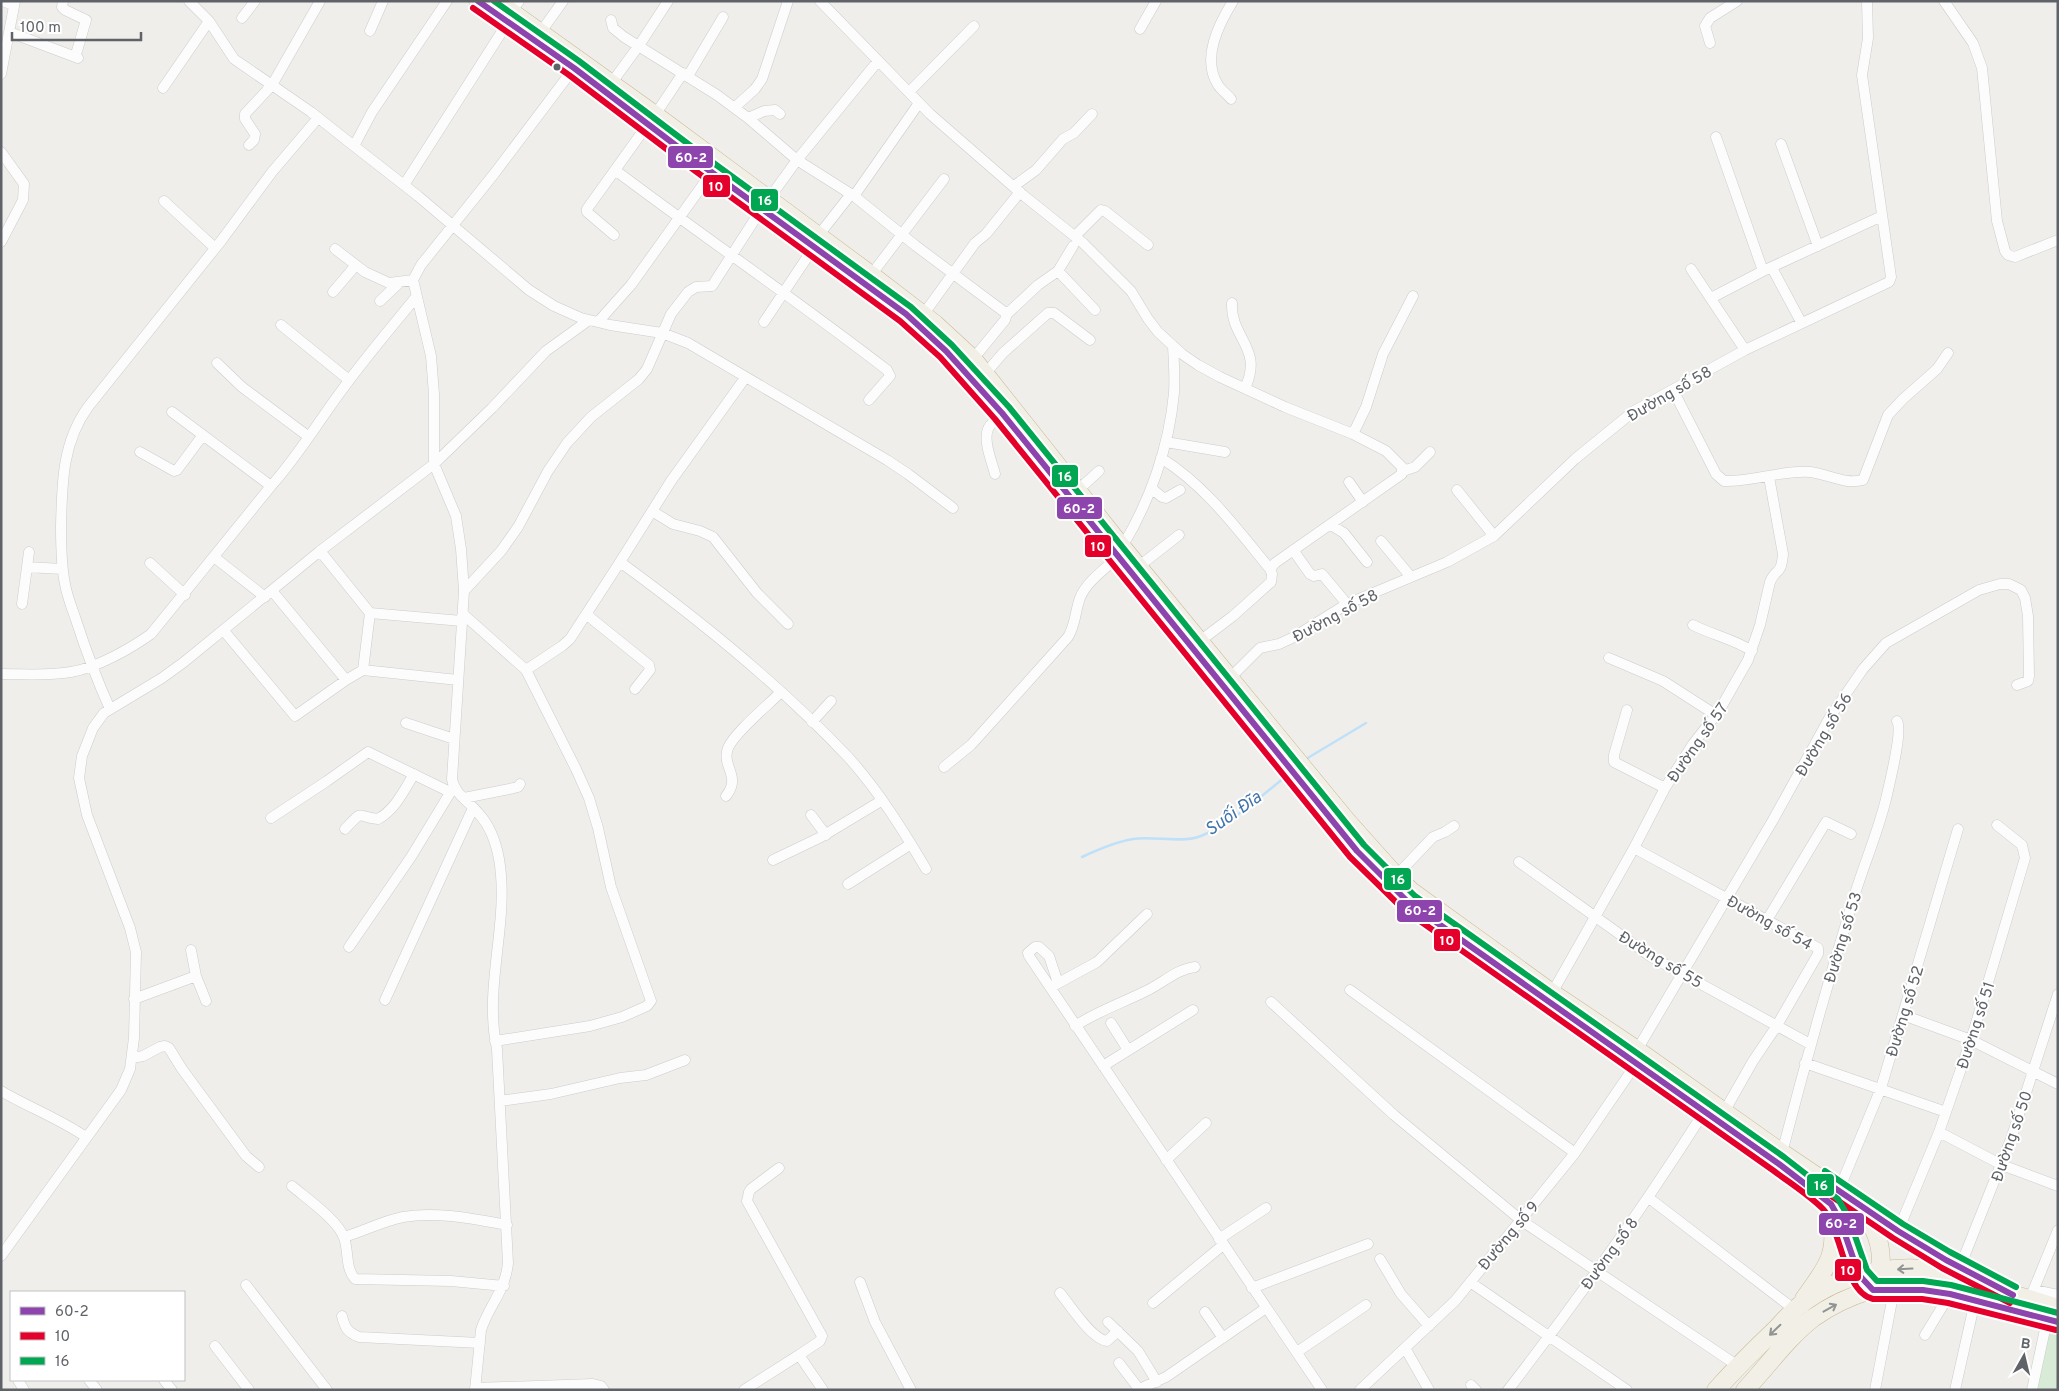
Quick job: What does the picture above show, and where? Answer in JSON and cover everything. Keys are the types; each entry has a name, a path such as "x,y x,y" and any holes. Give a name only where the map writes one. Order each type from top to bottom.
{"highway":[{"path":"478,1 513,12 574,68 652,120 816,242 925,331 1002,413 1120,552 1302,775 1369,865 1409,903 1637,1057 1724,1112 1782,1153 1832,1195 1834,1247 1822,1272 1797,1308"},
{"path":"496,1 610,85 712,172 765,204"},
{"path":"816,242 871,275 923,315 973,359 1077,491 1120,552 1138,567 1200,641 1230,678 1289,759"},
{"path":"1302,775 1396,876 1425,902 1552,993 1637,1057 1704,1112 1779,1164 1832,1195 1857,1203 1958,1272 2003,1292 2032,1295 2054,1317"},
{"path":"1832,1195 1831,1204 1840,1220 1859,1275 1873,1290"},
{"path":"1857,1203 1869,1219 1878,1239 1881,1258 1880,1271 1873,1290"},
{"path":"1716,1390 1797,1308 1818,1293 1859,1275 1880,1271 1912,1268 1958,1272"},
{"path":"1750,1388 1793,1335 1813,1318 1846,1300 1873,1290 1923,1290 1950,1294 2054,1317"}],"street":[{"path":"1,74 14,3 3,1"},
{"path":"9,32 77,55 86,20 65,10 62,7 62,1"},
{"path":"189,1 209,22 234,59 318,118 404,185 529,290 554,306 594,321 662,333 688,343 908,474 953,508"},
{"path":"242,18 255,1"},
{"path":"249,145 254,140 255,134 245,119 245,114 272,86 320,1"},
{"path":"370,31 383,1"},
{"path":"354,146 372,112 446,1"},
{"path":"540,33 563,1"},
{"path":"610,85 639,46 668,1"},
{"path":"735,107 755,89 762,79 788,1"},
{"path":"820,1 919,103 1131,291 1148,319 1173,347 1198,365 1245,388 1353,434 1386,451 1403,470"},
{"path":"1140,29 1156,1"},
{"path":"1231,99 1218,85 1213,74 1212,46 1233,1"},
{"path":"1710,43 1705,26 1710,18 1737,1"},
{"name":"Đường số 58","path":"1230,678 1260,648 1294,637 1347,604 1462,555 1494,536 1575,460 1634,411 1745,350 1889,282 1890,276 1862,75 1868,38 1867,1"},
{"path":"1944,1 1973,43 1982,68 1998,221 2004,251 2008,255 2015,257 2058,240"},
{"path":"404,185 513,12"},
{"path":"614,235 586,211 686,74 723,17"},
{"path":"611,20 613,28 735,107 797,160 853,195 1007,314"},
{"path":"163,88 209,22"},
{"path":"909,92 974,26"},
{"path":"464,591 501,551 518,527 548,470 567,443 591,417 639,378 647,369 671,314 688,292 696,287 712,286 730,255 797,160 878,62"},
{"path":"349,947 411,857 452,790 464,591 461,549 456,516 434,464 434,394 431,356 413,280 420,264 494,174 574,68"},
{"path":"764,322 816,242 853,195 919,103"},
{"path":"748,118 769,109 775,110 780,114"},
{"path":"923,315 975,243 986,234 1017,189 1063,139 1074,133 1092,114"},
{"path":"110,709 91,666 65,586 62,569 61,500 64,468 69,444 78,421 215,248 272,172 318,118"},
{"path":"1716,137 1768,270 1801,322"},
{"path":"1781,144 1818,246"},
{"path":"1,152 24,184 23,200 1,242"},
{"path":"615,170 887,370 890,376 869,400"},
{"path":"1,1256 121,1090 132,1058 136,952 132,935 87,815 79,778 82,756 87,740 100,718 110,709 162,678 224,631 320,551 434,464 492,408 546,351 594,321 631,285 712,172"},
{"path":"871,275 944,179"},
{"path":"164,201 215,248"},
{"path":"973,359 1005,320 1007,314 1038,285 1058,272 1075,241 1101,210 1105,211 1148,245"},
{"path":"1711,298 1882,216"},
{"path":"335,249 365,272 389,283 413,280"},
{"path":"333,292 356,265"},
{"path":"1691,269 1745,350"},
{"path":"1058,272 1095,310"},
{"path":"380,301 399,283"},
{"path":"1353,434 1366,407 1383,354 1413,296"},
{"path":"1,674 69,673 91,666 134,645 151,634 293,461 350,380 416,297"},
{"path":"1232,303 1233,320 1243,338 1252,366 1245,388"},
{"path":"985,374 1003,353 1048,313 1054,313 1090,340"},
{"path":"281,325 350,380"},
{"path":"944,766 971,745 1068,637 1074,625 1078,602 1084,589 1120,552 1139,518 1166,442 1174,392 1173,347"},
{"path":"1673,390 1716,474 1724,481 1740,482 1784,473 1810,472 1852,483 1863,480 1888,416 1903,399 1937,368 1948,353"},
{"path":"217,363 242,387 309,437"},
{"path":"526,670 562,646 587,615 670,481 746,378"},
{"path":"172,412 271,486"},
{"path":"995,474 989,452 987,432 990,425 1002,413"},
{"path":"140,452 174,471 177,470 203,436"},
{"path":"1166,442 1225,452"},
{"path":"1403,470 1414,468 1430,452"},
{"path":"1161,458 1184,473 1211,498 1270,569 1272,574 1271,582 1233,616 1200,641"},
{"path":"1270,569 1293,550 1402,474 1403,470"},
{"path":"1077,491 1099,471"},
{"name":"Đường số 57","path":"1552,993 1596,918 1665,788 1689,750 1716,715 1752,651 1770,582 1782,565 1783,554 1769,477"},
{"path":"1349,482 1363,502"},
{"path":"1151,488 1164,498 1180,490"},
{"path":"1457,490 1494,536"},
{"path":"652,511 673,524 700,531 713,537 757,593 788,624"},
{"path":"1331,525 1344,533 1367,562"},
{"path":"1138,567 1179,535"},
{"path":"1382,541 1411,577"},
{"path":"1293,550 1310,574 1312,576 1322,574 1347,604"},
{"path":"320,551 370,613 363,670"},
{"path":"22,604 29,552"},
{"path":"214,557 269,595 346,680"},
{"path":"620,562 686,610 781,692 848,758 881,800 926,869"},
{"path":"150,563 184,595"},
{"path":"27,567 62,569"},
{"name":"Đường số 56","path":"1637,1057 1830,717 1863,669 1890,639 1979,590 2000,584 2015,586 2021,590 2025,598 2030,648 2029,679 2025,683 2017,685"},
{"path":"370,613 462,618 526,670 576,769 588,798 598,828 611,887 651,1001 647,1006 607,1022 495,1041"},
{"path":"587,615 649,665 650,670 634,689"},
{"path":"1693,625 1738,642 1752,651"},
{"path":"224,631 295,716 363,670 458,680"},
{"path":"1609,658 1663,681 1716,715"},
{"path":"726,796 731,790 733,780 727,755 731,743 781,692"},
{"path":"812,722 831,702"},
{"path":"1627,710 1614,755 1614,762 1665,788"},
{"name":"Đường số 53","path":"1782,1153 1810,1044 1855,892 1884,809 1900,727 1897,721"},
{"path":"406,723 454,739"},
{"path":"271,818 368,752 452,790 464,798 480,815 492,836 499,857 501,872 502,914 494,971 492,1010 500,1101 508,1263 504,1286 484,1320 475,1389 592,1384 601,1386 604,1390"},
{"path":"345,829 358,815 362,814 378,819 383,816 396,802 414,774"},
{"path":"464,798 514,788 520,784"},
{"path":"773,860 826,835 881,800"},
{"path":"385,1000 474,808"},
{"path":"812,815 826,835"},
{"path":"1767,920 1824,824 1827,822 1851,834"},
{"name":"Đường số 51","path":"1898,1231 1939,1132 1971,1040 2025,858 2022,845 1997,825"},
{"path":"1396,876 1433,838 1454,826"},
{"name":"Đường số 52","path":"1832,1195 1881,1088 1958,828"},
{"path":"848,884 911,844"},
{"name":"Đường số 54","path":"1634,848 1818,948 1818,954 1724,1112"},
{"name":"Đường số 55","path":"1519,862 1641,950 1776,1027 1810,1044"},
{"path":"1148,914 1098,962 1054,985 1076,1026 1322,1390"},
{"path":"192,950 196,976 206,1001"},
{"path":"1076,1026 1096,1013 1147,991 1185,969 1195,967"},
{"path":"134,999 196,976"},
{"path":"1350,990 1575,1152"},
{"name":"Đường số 50","path":"1958,1272 2002,1165 2058,994"},
{"path":"1271,1002 1394,1115 1522,1221 1738,1366"},
{"path":"1103,1066 1194,1010"},
{"path":"1903,1015 1971,1040 2058,1084"},
{"path":"1111,1023 1128,1050"},
{"path":"132,1058 143,1056 160,1047 165,1046 169,1048 182,1069 246,1156 259,1167"},
{"name":"Đường số 9","path":"1360,1390 1455,1301 1522,1221 1575,1152 1637,1057"},
{"path":"500,1101 551,1094 620,1078 653,1073 685,1060"},
{"path":"1805,1063 1946,1112"},
{"path":"1,1091 63,1122 86,1137"},
{"name":"Đường số 8","path":"1508,1390 1549,1337 1649,1198 1704,1112"},
{"path":"1166,1160 1206,1123"},
{"path":"1939,1132 2002,1165 2058,1186"},
{"path":"744,1390 820,1341 822,1336 747,1201 748,1192 779,1168"},
{"path":"292,1186 327,1216 344,1237 350,1274 355,1279 450,1280 504,1286"},
{"path":"1649,1198 1797,1308"},
{"path":"1153,1303 1221,1242 1266,1208"},
{"path":"344,1237 402,1217 414,1216 469,1218 506,1225"},
{"path":"2058,1230 2032,1295 2058,1295"},
{"path":"1252,1288 1368,1244"},
{"path":"1380,1259 1401,1294 1430,1326"},
{"path":"860,1282 875,1322 887,1346 898,1362 911,1390"},
{"path":"1470,1282 1627,1390"},
{"path":"246,1285 327,1390"},
{"path":"1875,1390 1894,1290"},
{"path":"1060,1293 1089,1329 1101,1339 1107,1340 1118,1331"},
{"path":"1925,1335 1950,1294"},
{"path":"1955,1390 1975,1301"},
{"path":"1296,1352 1366,1305"},
{"path":"1119,1363 1138,1389 1157,1385 1266,1308"},
{"path":"1204,1312 1223,1338"},
{"path":"342,1316 345,1328 349,1333 359,1337 480,1343"},
{"path":"2032,1390 2054,1317"},
{"path":"1108,1322 1138,1351 1157,1385"},
{"path":"215,1346 249,1390"},
{"path":"1406,1348 1429,1390"},
{"path":"799,1355 823,1390"}],"green space":[{"path":"2049,1326 2058,1327 2058,1390 2036,1390"}],"waterway":[{"name":"Suối Đĩa","path":"1306,759 1366,723"},
{"name":"Suối Đĩa","path":"1082,857 1107,846 1133,839 1191,839 1198,837 1236,816 1296,768"}],"transit line":[{"name":"60-2","path":"478,1 574,68 699,163 906,314 946,351 1002,413 1357,851 1409,903 1779,1164 1831,1204 1840,1220 1859,1275 1873,1290 1923,1290 1950,1294 2058,1322"},
{"name":"16","path":"494,1 579,61 704,156 911,307 952,345 1009,407 1364,845 1415,896 1784,1157 1838,1199 1848,1216 1867,1270 1877,1281 1923,1281 1951,1285 2058,1313"},
{"name":"10","path":"473,8 569,75 694,170 900,321 940,357 995,419 1350,857 1403,909 1812,1199 1823,1209 1829,1218 1849,1273 1855,1285 1863,1294 1873,1299 1922,1299 1948,1303 2056,1330"},
{"name":"16","path":"1825,1171 1903,1224 1950,1252 2016,1287"},
{"name":"60-2","path":"1820,1178 1898,1231 1946,1260 2013,1295"},
{"name":"10","path":"1815,1185 1893,1238 1942,1268 2010,1303"}]}
